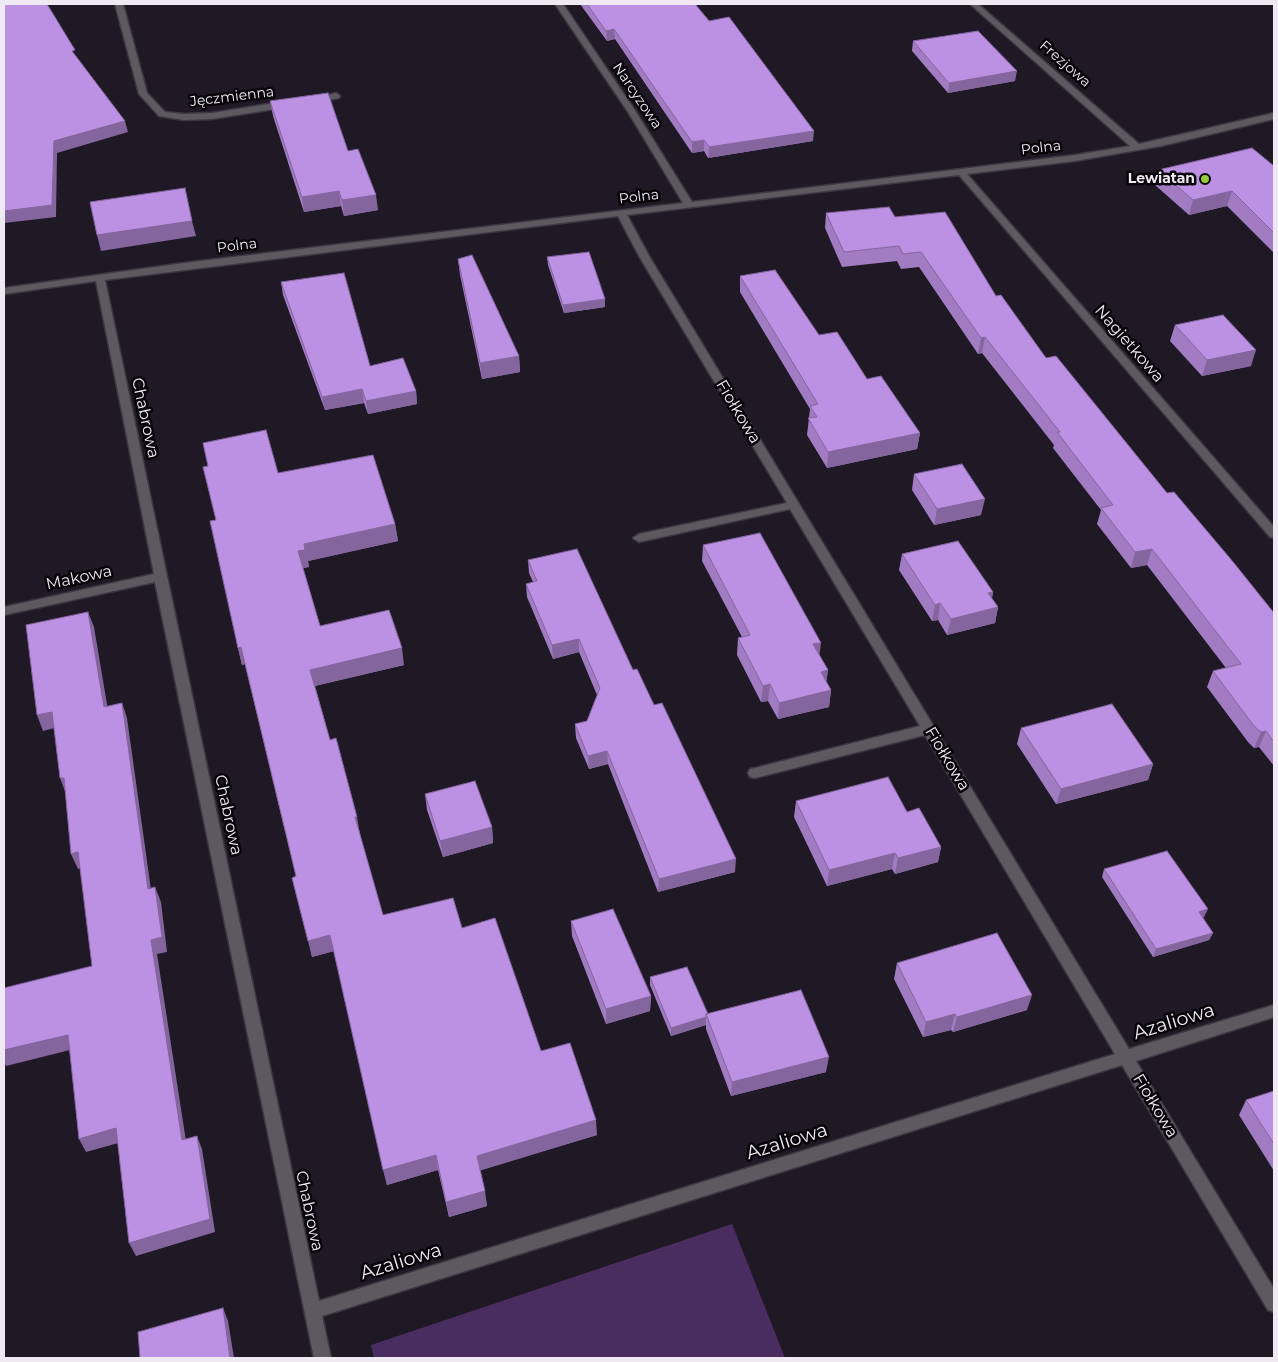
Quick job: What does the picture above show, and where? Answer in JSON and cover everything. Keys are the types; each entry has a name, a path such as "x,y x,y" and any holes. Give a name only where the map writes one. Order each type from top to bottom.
{"street":[{"name":"Jęczmienna","path":"119,4 143,94 162,114 184,117 212,116 336,96"},
{"name":"Narcyzowa","path":"559,4 632,112 689,205"},
{"name":"Frezjowa","path":"974,4 1137,147"},
{"name":"Polna","path":"4,291 961,172 1137,147 1274,116"},
{"name":"Nagietkowa","path":"961,172 1274,534"},
{"name":"Fiołkowa","path":"621,213 644,256 1274,1304"},
{"name":"Chabrowa","path":"100,278 104,305 322,1358"},
{"path":"639,538 794,505"},
{"name":"Makowa","path":"4,611 161,577"},
{"path":"755,773 929,729"},
{"name":"Azaliowa","path":"312,1311 1274,1011"}],"shaded area":[{"path":"732,1224 785,1358 374,1358 371,1345"}],"building":[{"path":"4,4 47,4 75,50 72,51 125,121 54,141 52,205 4,211"},
{"path":"587,4 695,4 709,21 729,17 814,131 709,147 704,140 692,142 614,29 606,31"},
{"path":"978,31 1017,71 949,83 913,41"},
{"path":"328,93 348,151 358,149 376,195 342,200 339,191 302,197 270,101"},
{"path":"1252,148 1274,166 1274,233 1232,191 1193,200 1158,170"},
{"path":"185,188 192,221 97,235 90,202"},
{"path":"889,207 895,217 945,212 996,296 1001,295 1046,358 1056,356 1167,493 1174,492 1274,613 1274,742 1266,731 1261,732 1254,726 1213,671 1241,664 1152,549 1135,552 1101,508 1113,505 1057,432 1060,432 985,337 981,338 921,252 903,254 899,246 844,252 826,213"},
{"path":"589,252 605,299 563,305 547,257"},
{"path":"472,255 519,356 480,363 458,259"},
{"path":"775,270 819,335 837,332 867,379 881,376 920,433 828,452 808,418 817,417 810,406 818,404 740,276"},
{"path":"344,273 370,366 403,358 416,391 366,401 362,389 322,397 281,282"},
{"path":"1223,315 1256,350 1207,360 1175,325"},
{"path":"266,430 278,473 373,455 395,524 304,544 305,550 298,551 320,626 389,610 402,648 310,670 330,740 336,738 357,817 355,817 383,915 453,898 462,928 495,918 541,1051 570,1043 596,1120 477,1156 485,1191 446,1202 436,1155 383,1170 330,935 308,941 292,878 296,876 241,647 238,648 210,521 216,520 203,467 208,466 203,443"},
{"path":"962,464 985,499 937,509 914,474"},
{"path":"760,533 821,643 813,644 828,670 821,672 831,690 779,703 770,684 763,686 738,638 750,635 703,545"},
{"path":"958,541 993,592 988,593 998,607 951,619 940,603 935,605 902,554"},
{"path":"577,549 633,670 637,669 654,705 662,703 736,859 659,879 607,751 588,756 575,724 587,721 600,688 579,639 552,645 526,584 537,581 528,560"},
{"path":"88,612 104,707 122,703 148,889 155,887 162,937 151,940 182,1140 197,1136 210,1219 129,1243 116,1128 79,1139 68,1035 4,1050 4,988 92,966 78,852 71,854 64,778 60,778 52,712 37,715 26,625"},
{"path":"1112,704 1153,764 1061,789 1021,728"},
{"path":"888,777 907,812 919,808 941,847 898,858 895,853 829,870 796,801"},
{"path":"475,781 492,827 440,841 425,794"},
{"path":"1167,851 1208,909 1199,912 1213,933 1156,949 1104,869"},
{"path":"613,909 651,996 606,1009 571,921"},
{"path":"997,933 1032,995 957,1017 955,1014 926,1022 897,963"},
{"path":"687,967 708,1014 706,1014 706,1017 671,1028 650,977"},
{"path":"801,990 829,1057 732,1082 706,1014"},
{"path":"1274,1091 1274,1144 1246,1100"},
{"path":"223,1308 230,1358 140,1358 138,1332"}],"place":[{"name":"Lewiatan","path":"1205,179"}]}
